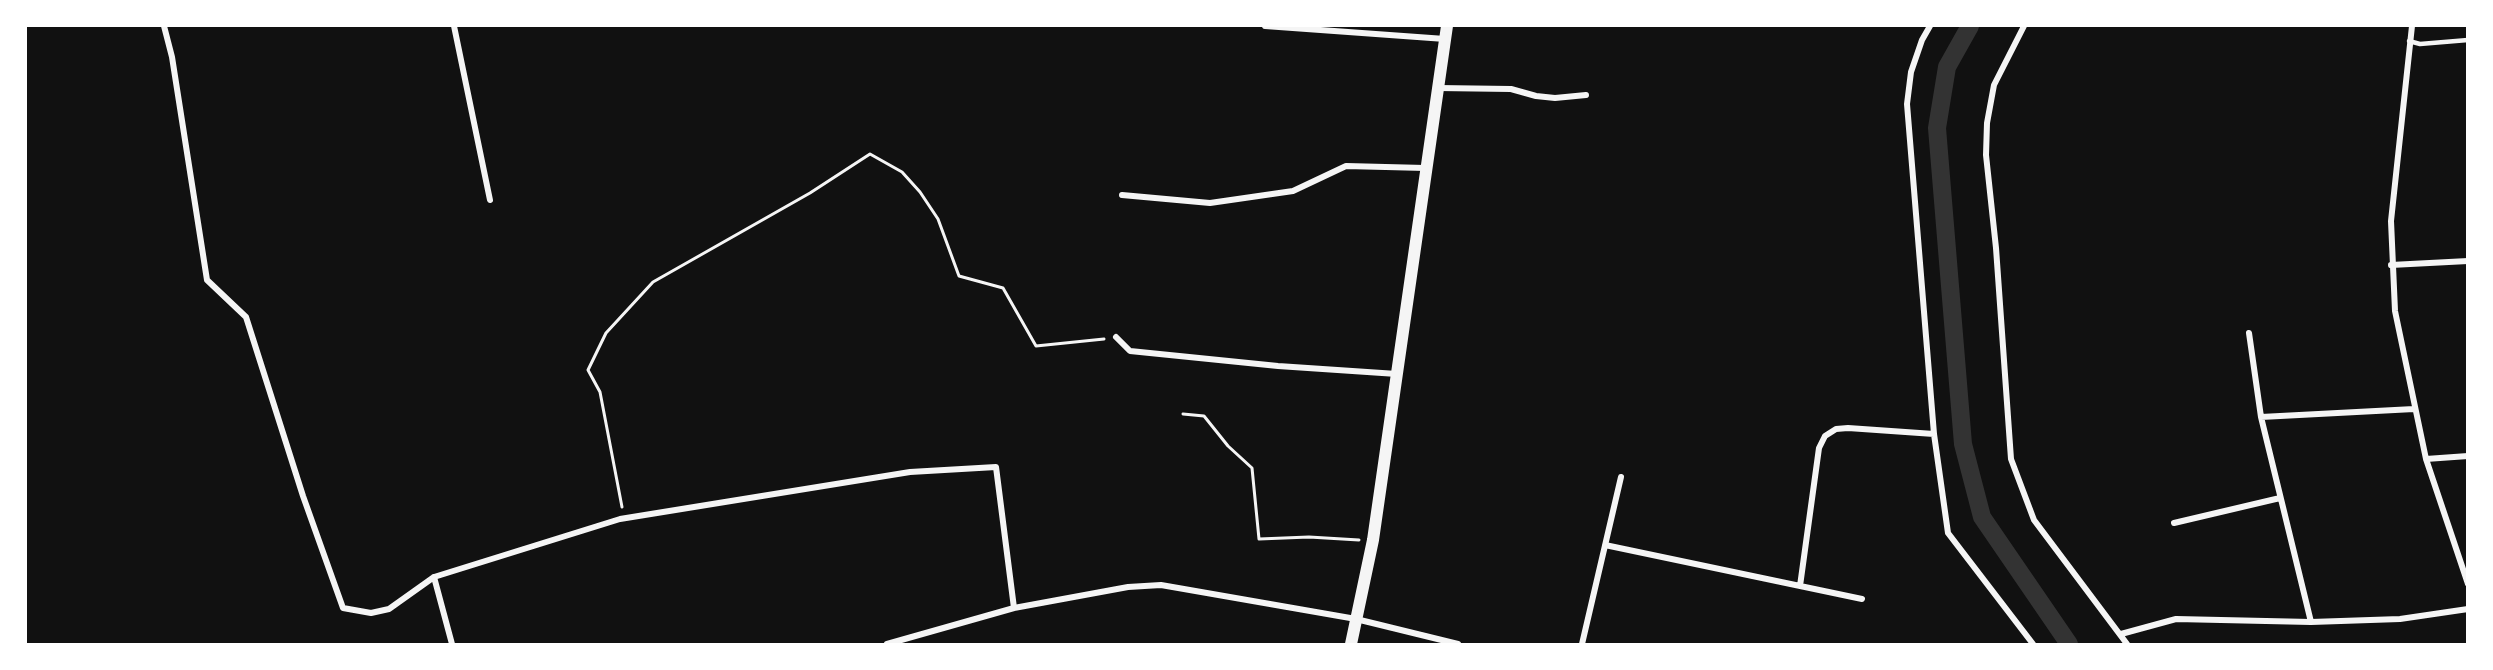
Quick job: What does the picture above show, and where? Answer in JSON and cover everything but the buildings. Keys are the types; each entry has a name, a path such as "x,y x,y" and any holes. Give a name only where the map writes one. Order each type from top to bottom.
{"main road":[{"path":"1351,645 1373,540 1447,26"}],"street":[{"path":"164,26 172,57 207,280 246,317 303,496 344,608 371,613 388,609 434,577 624,518 889,475 996,467 1014,608"},
{"path":"454,26 490,200"},
{"path":"1265,26 1445,39"},
{"path":"1930,26 1922,40 1911,72 1907,104 1934,434 1948,532 2033,645"},
{"path":"2024,26 1994,85 1987,123 1986,155 1996,248 2011,459 2034,520 2127,645"},
{"path":"2412,26 2391,221 2391,265 2396,311 2414,409 2426,459 2468,584"},
{"path":"1438,88 1511,89 1536,96 1555,98 1586,95"},
{"path":"1122,195 1210,203 1293,191 1346,166 1425,168"},
{"path":"2391,265 2468,261"},
{"path":"2249,333 2261,417 2311,622"},
{"path":"1116,337 1130,351 1278,366 1397,374"},
{"path":"2261,417 2414,409"},
{"path":"1800,586 1819,448 1825,436 1836,429 1848,428 1934,434"},
{"path":"2426,459 2468,456"},
{"path":"1582,645 1621,477"},
{"path":"2174,523 2280,498"},
{"path":"1605,545 1862,599"},
{"path":"434,577 452,645"},
{"path":"887,645 913,642 1014,608 1128,587 1161,585 1356,619 1458,645"},
{"path":"2121,634 2176,619 2311,622 2400,619 2468,609"}],"lane":[{"path":"2409,41 2420,44 2468,40"}],"path":[{"path":"624,518 600,392 588,370 606,333 653,282 800,199 870,154 902,172 920,192 938,219 959,276 1003,288 1036,346 1116,337"},
{"path":"1183,414 1204,416 1228,446 1252,468 1259,540 1309,537 1373,540"}],"waterway":[{"path":"1970,26 1947,67 1937,128 1963,444 1982,517 2069,644"}]}
